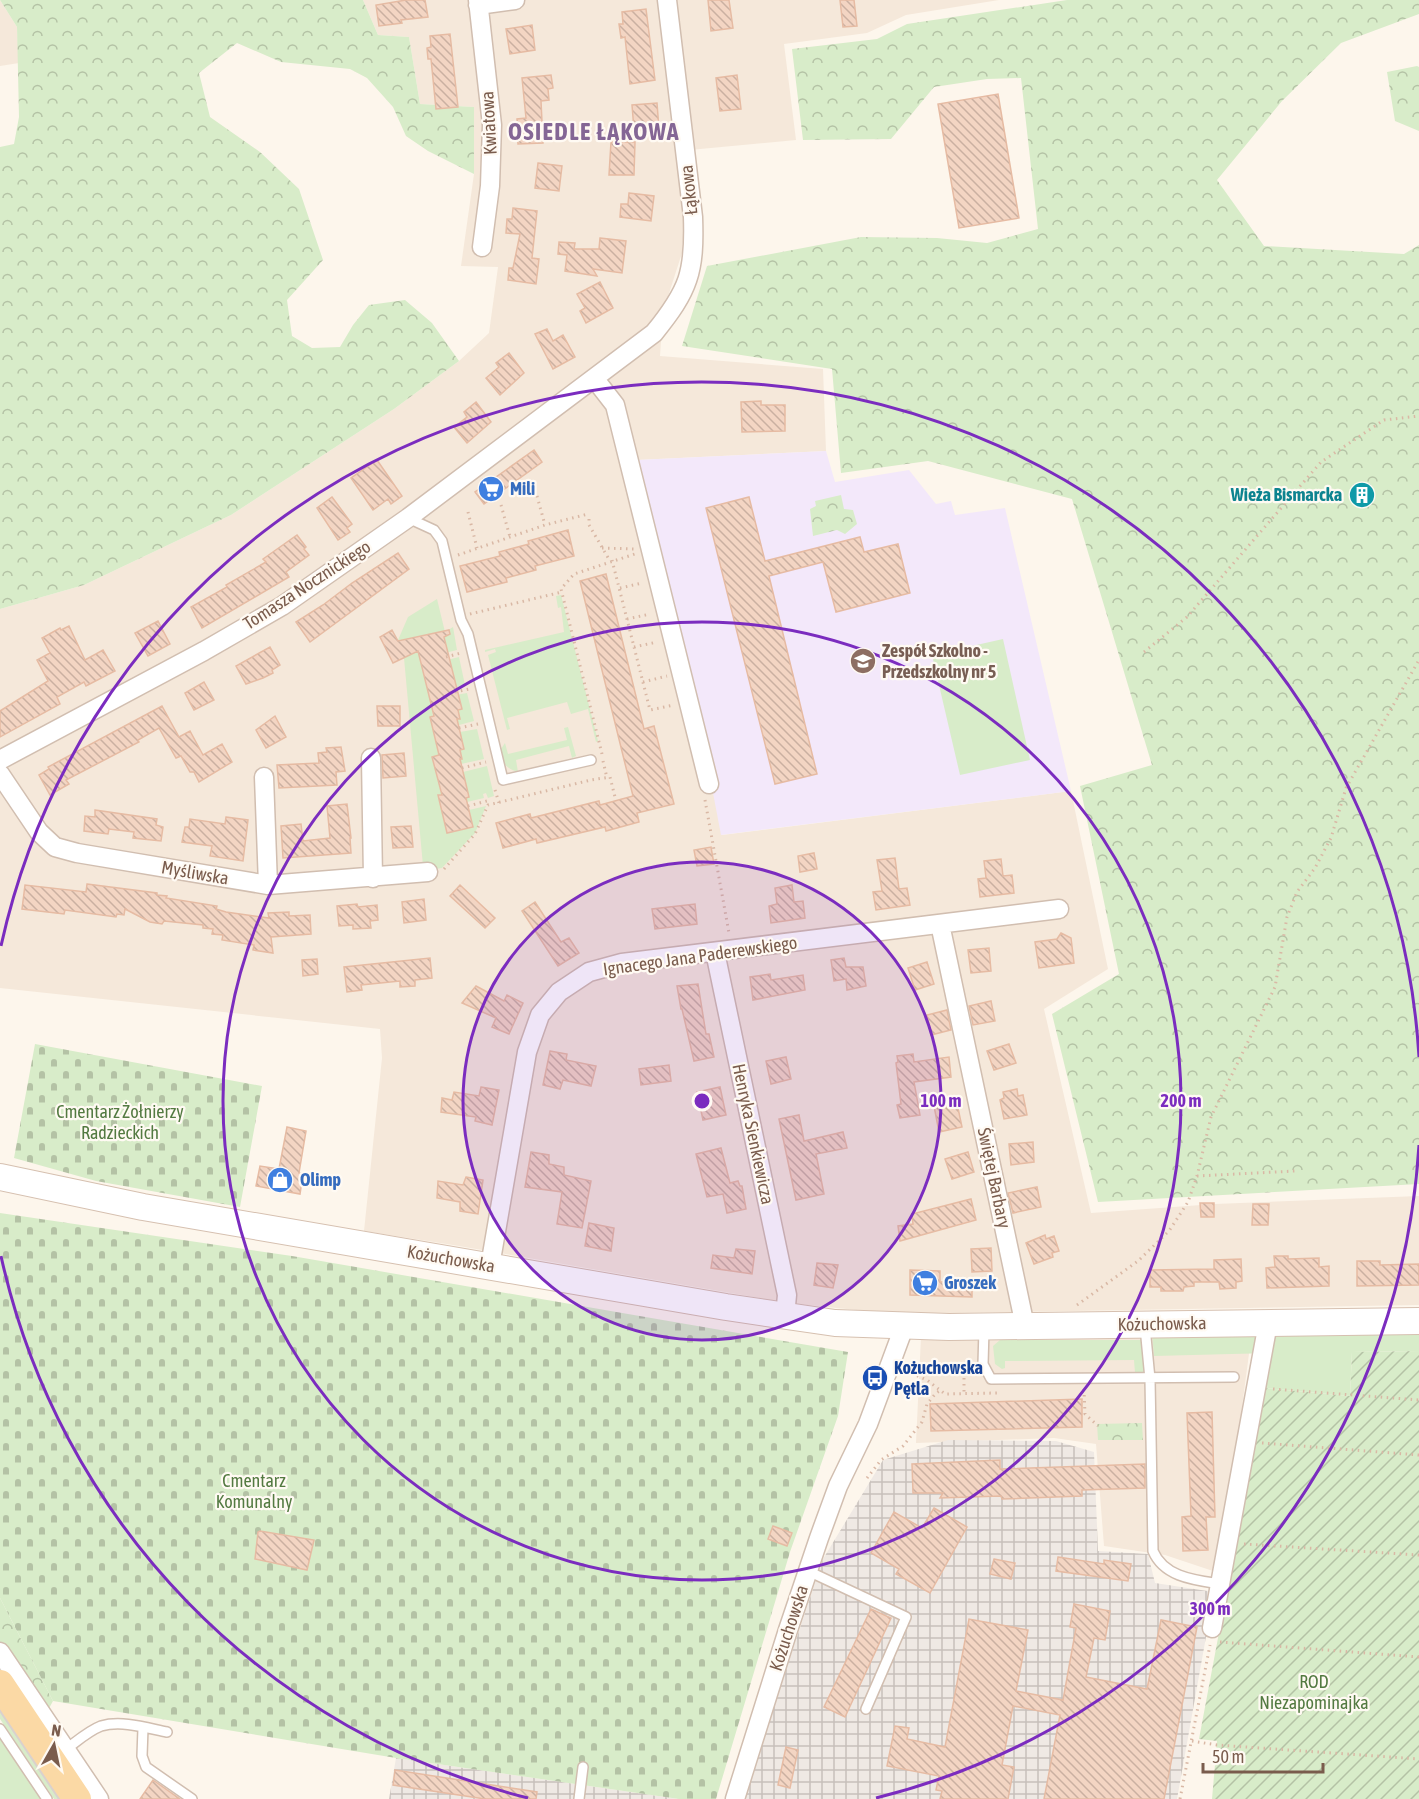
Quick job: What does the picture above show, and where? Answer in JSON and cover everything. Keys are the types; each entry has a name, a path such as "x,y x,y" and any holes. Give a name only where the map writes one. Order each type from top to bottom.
{"main road":[{"name":"Kożuchowska","path":"0,1177 143,1207 786,1317 835,1323 904,1327 984,1327 1419,1321"},
{"path":"0,1684 77,1799"}],"street":[{"path":"478,2 515,0"},
{"name":"Łąkowa","path":"654,333 676,306 688,280 694,251 690,194 668,0"},
{"name":"Kwiatowa","path":"478,2 492,125 490,186 482,247"},
{"name":"Tomasza Nocznickiego","path":"0,760 204,651 282,606 408,518 654,333"},
{"path":"594,378 615,405 618,413 707,791"},
{"path":"371,758 373,878"},
{"name":"Myśliwska","path":"0,774 39,832 55,847 77,853 268,885 428,872"},
{"path":"264,777 268,885"},
{"name":"Ignacego Jana Paderewskiego","path":"490,1266 527,1052 540,1015 559,992 589,972 622,963 1059,909"},
{"name":"Świętej Barbary","path":"940,924 1025,1326"},
{"name":"Henryka Sienkiewicza","path":"715,952 786,1295 786,1317"},
{"path":"1211,1634 1268,1323"},
{"name":"Kożuchowska","path":"735,1799 788,1630 838,1486 868,1424 904,1327"},
{"path":"0,1653 99,1799"}],"lane":[{"path":"408,518 434,530 442,541 460,616 468,634 503,780 591,760"},
{"path":"1145,1324 1150,1379 1153,1551 1162,1566 1170,1571 1196,1580 1220,1584"},
{"path":"984,1327 983,1364 992,1379 1234,1377"},
{"path":"808,1571 906,1617 866,1709"},
{"path":"65,1750 100,1727 120,1724 167,1732"},
{"path":"143,1728 142,1756 146,1767 192,1799"},
{"path":"0,1729 47,1799"},
{"path":"579,1799 583,1767"}],"path":[{"path":"1144,652 1187,617 1320,462 1384,420 1419,416"},
{"path":"537,496 545,525"},
{"path":"501,505 510,537"},
{"path":"468,513 477,548"},
{"path":"446,557 545,525 588,514"},
{"path":"590,519 589,525 611,561 650,710 667,706"},
{"path":"602,548 630,549"},
{"path":"607,778 561,589 574,574 630,556"},
{"path":"619,588 637,584"},
{"path":"460,616 562,592"},
{"path":"627,619 645,615"},
{"path":"634,647 651,643"},
{"path":"446,657 461,653"},
{"path":"1056,1325 1075,1306 1138,1261 1169,1231 1188,1202 1197,1176 1211,1117 1275,987 1287,917 1297,892 1315,868 1331,838 1346,788 1419,660"},
{"path":"643,682 660,678"},
{"path":"455,692 470,688"},
{"path":"459,728 478,724"},
{"path":"462,768 488,762"},
{"path":"488,805 610,777 616,801"},
{"path":"707,791 731,940"},
{"path":"468,806 487,801 488,805"},
{"path":"428,872 442,871 452,861 475,834 488,805"},
{"path":"1197,1176 1295,1171"},
{"path":"890,1365 927,1380 945,1394 1000,1393"},
{"path":"964,1378 964,1394"},
{"path":"1256,1388 1419,1400"},
{"path":"867,1478 881,1460 903,1446 922,1422 927,1404 941,1390"},
{"path":"1072,1391 1084,1391 1085,1414 1098,1426"},
{"path":"1246,1442 1419,1455"},
{"path":"1227,1543 1419,1555"},
{"path":"1180,1799 1211,1634 1419,1657"},
{"path":"1192,1741 1217,1745 1419,1759"}],"shaded area":[{"path":"0,0 17,27 19,63 0,66"},
{"path":"363,0 999,0 906,15 867,33 784,44 796,140 679,151 686,198 682,253 663,312 660,356 823,369 826,451 637,460 703,740 722,835 1071,791 1108,969 1044,1009 1091,1213 1215,1204 1419,1196 1419,1305 895,1314 788,1303 364,1231 382,1058 380,1029 0,988 0,609 84,585 231,515 394,409 459,361 489,333 498,267 461,266 474,174 474,107 420,104 409,37 378,35"},
{"name":"Zespół Szkolno - Przedszkolny nr 5","path":"826,451 835,482 909,470 936,504 951,501 955,515 1005,508 1071,791 721,835 703,740 636,460"},
{"path":"1252,1331 1233,1475 1216,1572 1165,1555 1104,1546 1096,1444 1054,1438 916,1443 921,1337"},
{"path":"948,1440 1056,1441 1094,1452 1098,1551 1148,1554 1155,1583 1214,1592 1177,1799 743,1799 823,1559 883,1460"},
{"path":"396,1758 679,1799 389,1799"}],"green space":[{"path":"0,0 363,0 378,35 409,37 420,104 474,107 474,174 428,151 406,136 393,107 367,78 350,69 281,62 237,43 199,73 210,117 260,152 299,189 323,260 287,300 292,336 312,348 340,347 353,325 369,305 405,300 432,323 459,361 394,409 231,515 84,585 0,609 0,147 14,144 19,117 17,27"},
{"path":"1067,0 1419,0 1419,14 1341,43 1282,101 1217,180 1264,246 1404,254 1419,245 1419,1184 1098,1202 1052,1014 1119,974 1080,786 1152,765 1072,499 928,461 841,473 832,369 682,346 707,266 861,237 937,238 987,243 1038,229 1021,78 987,79 934,87 891,139 803,140 792,49 877,39 907,24"},
{"path":"1419,67 1419,131 1395,121 1387,72"},
{"path":"841,495 844,509 853,510 857,524 845,534 837,530 813,536 810,509 816,506 815,501"},
{"path":"561,595 598,741 596,742 588,709 571,714 567,702 507,718 510,729 507,730 488,655 496,652 495,649 485,652 485,650 564,632 561,607 558,608 556,596"},
{"path":"437,599 445,632 453,627 457,650 445,653 444,635 415,637 428,692 431,691 434,736 439,755 432,757 442,795 438,796 447,833 473,827 469,810 486,806 475,833 442,868 428,870 423,866 404,658 398,640 408,617"},
{"path":"1003,639 1030,760 960,775 932,655"},
{"path":"459,657 465,685 454,688 454,673 447,660"},
{"path":"467,693 474,721 459,725 458,710 462,709 460,699 456,695"},
{"path":"568,727 576,756 572,758 569,746 516,760 518,772 510,769 503,761 501,749 505,743 508,754 567,740 564,728"},
{"path":"477,729 484,759 461,764 460,750 464,749 460,732"},
{"path":"487,766 494,796 488,798 486,793 483,794 484,798 467,802 463,772"},
{"name":"Cmentarz Żołnierzy Radzieckich","path":"35,1044 262,1086 240,1207 96,1181 14,1158"},
{"name":"Cmentarz Komunalny","path":"0,1213 292,1256 848,1352 838,1416 790,1552 716,1799 679,1799 396,1758 53,1701 0,1598"},
{"path":"1419,1329 1419,1351 1352,1352 1350,1396 1265,1388 1271,1353 1154,1356 1152,1333"},
{"path":"1000,1340 1142,1340 1145,1371 1135,1373 1134,1360 1005,1361 1005,1368 1002,1369 995,1364 993,1346"},
{"name":"ROD Niezapominajka","path":"1419,1351 1419,1799 1212,1799 1217,1741 1199,1739 1265,1388 1350,1396 1352,1352"},
{"path":"1142,1423 1143,1440 1098,1440 1097,1424"},
{"path":"0,1598 53,1701 47,1712 0,1652"},
{"path":"0,1701 66,1799 54,1799 0,1719"},
{"path":"0,1736 42,1799 0,1799"}],"building":[{"path":"406,0 425,0 428,17 401,20 402,23 379,26 376,5"},
{"path":"708,0 729,0 733,28 711,31"},
{"path":"840,0 854,0 857,26 843,27"},
{"path":"646,9 655,80 630,84 625,37 621,38 619,24 623,24 622,12"},
{"path":"532,25 535,50 510,54 506,29"},
{"path":"450,34 458,107 436,109 431,59 428,59 427,48 431,47 430,36"},
{"path":"551,75 553,88 548,89 549,100 541,101 543,143 518,144 517,119 526,118 522,78"},
{"path":"737,75 741,109 720,111 716,78"},
{"path":"998,94 1019,218 959,228 938,104"},
{"path":"657,103 659,129 634,130 632,105"},
{"path":"611,142 635,142 634,175 609,175"},
{"path":"538,163 562,166 559,191 535,188"},
{"path":"629,193 654,196 651,221 620,217 621,204 628,204"},
{"path":"513,208 537,211 532,258 539,259 536,284 508,280 509,268 513,268 520,234 506,233 507,219 512,219"},
{"path":"600,238 626,241 622,273 593,269 597,276 565,271 567,255 558,254 559,242 575,243 574,249 599,249"},
{"path":"600,282 613,308 586,323 580,311 585,308 577,294"},
{"path":"547,329 553,341 563,335 575,357 553,369 535,334"},
{"path":"509,353 524,373 500,395 486,378 499,367 496,363"},
{"path":"761,401 761,405 785,405 785,431 742,432 741,402"},
{"path":"476,402 491,422 467,443 454,427 467,417 464,412"},
{"path":"534,450 542,462 484,504 475,492"},
{"path":"377,460 402,496 391,504 388,499 373,510 351,478"},
{"name":"Wieża Bismarcka","path":"1364,486 1372,496 1361,504 1353,494"},
{"path":"332,497 352,524 347,528 350,532 338,540 317,508"},
{"path":"749,497 765,561 860,537 864,552 898,544 910,593 836,612 823,562 769,576 817,774 775,784 706,508"},
{"path":"568,530 574,556 535,566 536,570 506,578 507,582 467,592 460,566 500,556 499,552"},
{"path":"297,535 309,555 286,572 289,577 202,628 191,607 266,562 263,559"},
{"path":"398,553 409,569 310,642 296,622"},
{"path":"606,574 644,729 654,726 674,804 637,813 639,822 606,831 605,827 537,843 536,839 503,848 496,823 530,814 531,818 599,801 600,805 633,796 580,581"},
{"path":"158,621 170,644 148,656 135,633"},
{"path":"69,626 85,660 103,650 115,671 86,686 84,682 57,697 60,704 0,737 0,711 48,681 37,660 50,653 42,638 60,628 61,630"},
{"path":"392,630 398,641 449,630 450,634 444,637 462,709 458,710 460,719 457,719 464,749 460,750 462,759 460,759 473,827 447,833 438,795 442,795 432,757 439,755 430,717 434,716 418,651 393,663 380,637"},
{"path":"270,647 280,665 272,670 273,673 246,684 236,666"},
{"path":"204,682 214,700 194,710 185,693"},
{"path":"162,706 179,737 190,731 203,755 222,744 232,762 199,782 181,756 176,758 159,728 138,740 139,742 66,780 69,784 50,795 39,775 49,769 48,767"},
{"path":"377,706 400,706 400,726 378,726"},
{"path":"275,716 286,737 266,748 256,730"},
{"path":"341,747 345,771 336,772 337,785 279,788 277,765 319,763 318,753 327,752 326,748"},
{"path":"404,753 406,776 383,778 382,755"},
{"path":"347,804 351,853 283,858 281,826 301,824 303,841 330,838 327,806"},
{"path":"95,810 157,819 156,825 163,827 161,841 133,838 134,832 109,829 108,834 84,831 85,816 95,817"},
{"path":"226,817 248,820 243,861 210,856 212,846 182,842 185,827 189,827 190,819 225,824"},
{"path":"411,826 413,847 393,848 391,827"},
{"path":"711,847 714,864 697,866 694,850"},
{"path":"814,853 817,869 800,872 798,856"},
{"path":"895,858 899,889 907,888 910,905 876,910 873,892 882,891 877,860"},
{"path":"1001,859 1003,876 1012,875 1014,893 980,897 978,879 986,878 984,861"},
{"path":"87,884 157,893 157,895 167,896 166,898 217,906 216,909 226,912 269,918 268,913 289,912 289,916 310,915 311,934 271,937 273,953 253,950 254,945 222,940 223,935 212,934 213,929 203,928 203,925 150,922 125,909 124,915 117,914 116,917 65,910 64,914 22,909 25,885 86,892"},
{"path":"460,885 495,918 485,928 450,896"},
{"path":"792,885 794,902 803,901 805,918 771,923 769,906 777,904 775,888"},
{"path":"424,899 426,920 404,923 402,902"},
{"path":"535,902 561,942 569,938 579,953 558,966 522,911"},
{"path":"357,904 358,907 377,905 378,920 370,921 371,928 353,929 353,925 339,926 337,906"},
{"path":"695,904 697,924 655,929 652,909"},
{"path":"1061,933 1071,938 1074,963 1039,968 1035,942 1057,939"},
{"path":"989,948 991,971 971,973 968,950"},
{"path":"430,958 432,978 415,980 415,986 400,987 400,981 361,985 362,990 347,992 344,967"},
{"path":"844,958 846,967 863,967 866,986 847,990 846,979 834,981 831,960"},
{"path":"317,959 318,974 303,976 302,960"},
{"path":"927,962 934,984 915,990 908,968"},
{"path":"770,974 771,980 803,975 805,990 753,1000 750,977"},
{"path":"698,984 706,1034 709,1034 714,1057 694,1061 677,986"},
{"path":"476,986 504,1001 507,995 523,1003 509,1034 492,1027 496,1018 462,1003"},
{"path":"991,1001 995,1021 973,1025 969,1006"},
{"path":"947,1010 951,1030 931,1035 927,1015"},
{"path":"1009,1044 1016,1063 994,1070 987,1051"},
{"path":"550,1051 567,1054 566,1060 596,1066 591,1086 563,1080 560,1089 543,1085"},
{"path":"913,1054 914,1062 949,1057 951,1077 914,1082 920,1115 900,1118 897,1105 901,1104 897,1056"},
{"path":"786,1057 791,1079 771,1084 766,1061"},
{"path":"669,1065 671,1081 641,1085 639,1069"},
{"path":"481,1087 499,1090 492,1125 475,1121 476,1117 441,1112 442,1098 452,1100 454,1092 479,1096"},
{"path":"720,1087 726,1115 703,1120 697,1092"},
{"path":"1017,1089 1018,1096 1023,1095 1027,1115 1004,1119 1000,1100 1004,1098 1003,1092"},
{"path":"952,1102 953,1108 958,1108 962,1127 939,1132 934,1106"},
{"path":"799,1115 804,1141 843,1132 847,1148 816,1154 824,1194 796,1200 779,1119"},
{"path":"287,1127 306,1131 299,1173 303,1174 300,1194 256,1186 260,1166 279,1169"},
{"path":"1033,1142 1034,1162 1011,1165 1009,1144"},
{"path":"721,1148 730,1183 738,1181 742,1186 746,1209 727,1213 723,1194 707,1197 696,1154"},
{"path":"531,1152 549,1155 549,1164 564,1167 564,1175 591,1181 582,1228 557,1224 562,1192 525,1187"},
{"path":"968,1152 974,1172 952,1179 945,1159"},
{"path":"466,1177 483,1180 478,1214 460,1211 460,1202 437,1198 438,1181 463,1185"},
{"path":"1037,1187 1041,1207 1013,1213 1008,1193"},
{"path":"971,1199 976,1220 900,1241 898,1226 913,1224 912,1214"},
{"path":"1200,1203 1214,1203 1214,1217 1201,1217"},
{"path":"1253,1204 1269,1204 1268,1225 1252,1225"},
{"path":"589,1223 614,1228 611,1251 585,1246"},
{"path":"1045,1235 1046,1239 1054,1236 1059,1251 1052,1253 1053,1257 1034,1264 1026,1243"},
{"path":"991,1248 992,1271 972,1272 971,1249"},
{"path":"736,1249 755,1251 752,1274 711,1268 713,1255 734,1258"},
{"path":"1274,1256 1288,1256 1288,1259 1319,1258 1319,1267 1329,1266 1329,1286 1267,1288 1266,1268 1275,1267"},
{"path":"1241,1259 1242,1281 1236,1282 1236,1288 1220,1289 1219,1282 1194,1282 1194,1286 1184,1287 1183,1291 1161,1291 1161,1287 1150,1287 1150,1270 1214,1269 1214,1260"},
{"path":"1357,1261 1380,1261 1380,1265 1419,1264 1419,1285 1357,1286"},
{"path":"817,1263 838,1265 833,1288 814,1285"},
{"name":"Groszek","path":"910,1270 940,1271 940,1282 972,1282 972,1297 910,1295"},
{"path":"1082,1399 1082,1427 931,1431 930,1404"},
{"path":"1212,1412 1215,1517 1206,1517 1208,1550 1183,1551 1182,1517 1191,1516 1187,1413"},
{"path":"1000,1460 1000,1469 1145,1464 1145,1488 1082,1490 1082,1496 1002,1499 1001,1496 940,1498 943,1493 913,1493 912,1464"},
{"path":"934,1508 967,1527 930,1593 896,1574 899,1569 871,1553 894,1512 922,1528"},
{"path":"773,1526 792,1533 787,1546 768,1539"},
{"path":"260,1531 314,1540 307,1570 255,1559"},
{"path":"1058,1557 1104,1564 1104,1560 1131,1564 1128,1581 1056,1571"},
{"path":"994,1559 1015,1563 1011,1579 990,1574"},
{"path":"1074,1604 1110,1611 1105,1640 1094,1638 1086,1677 1147,1689 1161,1620 1197,1627 1164,1799 1044,1799 1060,1715 1013,1706 1002,1765 1014,1767 1008,1799 940,1799 942,1791 936,1790 939,1776 887,1766 895,1726 909,1728 907,1739 945,1747 969,1619 1028,1630 1016,1691 1063,1700 1076,1628 1070,1627"},
{"path":"871,1609 891,1618 845,1717 824,1707"},
{"path":"786,1747 798,1750 790,1788 778,1785"},
{"path":"395,1770 537,1792 536,1799 485,1799 393,1785"},
{"path":"153,1780 180,1799 140,1799"}],"place":[{"name":"Mili","path":"491,489"},
{"name":"Wieża Bismarcka","path":"1362,495"},
{"name":"Zespół Szkolno - Przedszkolny nr 5","path":"863,661"},
{"name":"Olimp","path":"280,1180"},
{"name":"Groszek","path":"925,1283"},
{"name":"Kożuchowska Pętla","path":"875,1378"}],"district":[{"name":"OSIEDLE ŁĄKOWA","path":"594,132"}]}
